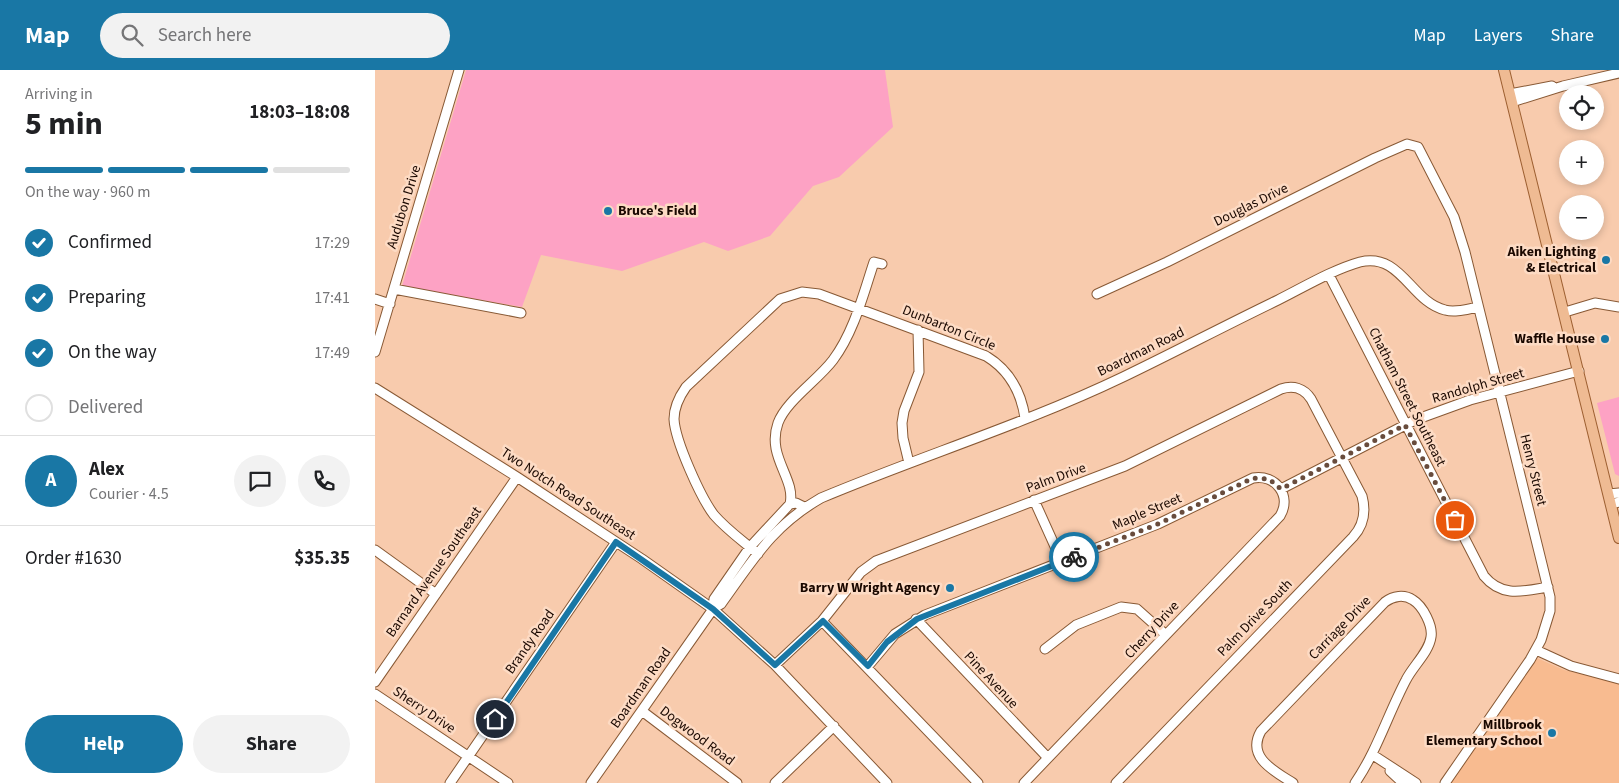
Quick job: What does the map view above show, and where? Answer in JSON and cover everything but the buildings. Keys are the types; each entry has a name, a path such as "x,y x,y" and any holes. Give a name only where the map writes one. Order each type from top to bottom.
{"main road":[{"path":"1504,70 1579,371 1615,498 1619,538"}],"street":[{"name":"Audubon Drive","path":"375,352 459,70"},
{"path":"1511,98 1549,86 1563,86 1619,73"},
{"name":"Douglas Drive","path":"1097,294 1375,158 1407,144 1418,147"},
{"name":"Henry Street","path":"1418,147 1454,217 1462,240 1548,587 1550,604 1549,617 1536,650 1445,783"},
{"path":"804,508 796,504 790,504 791,492 776,453 775,435 778,423 787,409 835,358 849,333 874,262 882,264"},
{"name":"Boardman Road","path":"591,783 713,609 721,604 777,529 804,508 821,498 1025,418 1122,377 1329,275 1361,262 1377,262 1396,270 1435,307 1457,311 1478,307"},
{"name":"Chatham Street Southeast","path":"1329,275 1405,425 1488,580 1496,587 1510,592 1548,587"},
{"path":"394,290 521,313"},
{"name":"Dunbarton Circle","path":"757,554 719,520 700,491 676,429 675,412 680,396 687,387 763,313 785,296 802,292 813,293 859,308 986,356 1001,366 1017,390 1025,418"},
{"path":"375,299 390,304"},
{"path":"1565,312 1595,304 1619,306"},
{"path":"909,463 902,424 906,405 919,372 918,330"},
{"name":"Randolph Street","path":"1281,489 1405,425 1452,406 1579,371"},
{"name":"Palm Drive","path":"775,665 823,621 861,572 875,561 1125,466 1287,387 1299,388 1309,395 1341,458"},
{"name":"Two Notch Road Southeast","path":"375,388 517,477 713,609 775,665 887,783"},
{"name":"Palm Drive South","path":"1116,783 1356,533 1363,520 1364,504 1341,458"},
{"name":"Barnard Avenue Southeast","path":"375,682 517,477"},
{"name":"Maple Street","path":"868,666 887,642 917,619 1158,524 1253,478 1269,479 1281,489"},
{"name":"Cherry Drive","path":"1024,783 1279,516 1285,501 1281,489"},
{"path":"1034,500 1062,562"},
{"name":"Boardman Road","path":"713,609 714,599 750,547 790,504"},
{"name":"Brandy Road","path":"450,783 616,542"},
{"path":"375,550 436,594"},
{"name":"Carriage Drive","path":"1293,783 1260,758 1257,746 1261,731 1385,602 1392,598 1404,597 1419,604 1430,625 1431,635 1427,646 1406,680 1372,757 1355,783"},
{"path":"1045,650 1070,628 1121,607 1129,607 1141,611 1165,634"},
{"name":"Pine Avenue","path":"917,619 1048,758"},
{"path":"823,621 978,783"},
{"path":"1536,650 1571,666 1619,679"},
{"name":"Sherry Drive","path":"375,694 508,783"},
{"name":"Dogwood Road","path":"642,711 737,783"},
{"path":"775,783 834,726"},
{"path":"1372,757 1403,783"},
{"path":"1372,757 1416,783"}],"shaded area":[{"name":"Bruce's Field","path":"466,70 885,70 893,127 839,177 813,186 770,236 728,251 704,242 622,271 541,255 522,307 402,286"},
{"path":"1619,397 1619,476 1615,474 1597,403"},
{"name":"Millbrook Elementary School","path":"1537,658 1564,670 1619,683 1619,783 1451,783"}],"way so far":[{"path":"1074,557 1158,524 1253,478 1269,479 1281,489 1405,425 1455,520"}],"place":[{"name":"Bruce's Field","path":"608,211"},
{"name":"Aiken Lighting & Electrical","path":"1606,260"},
{"name":"Waffle House","path":"1605,339"},
{"name":"Barry W Wright Agency","path":"950,588"},
{"name":"Millbrook Elementary School","path":"1552,733"}],"route":[{"path":"495,719 616,542 713,609 775,665 823,621 868,666 895,634 917,619 1074,557"}]}
